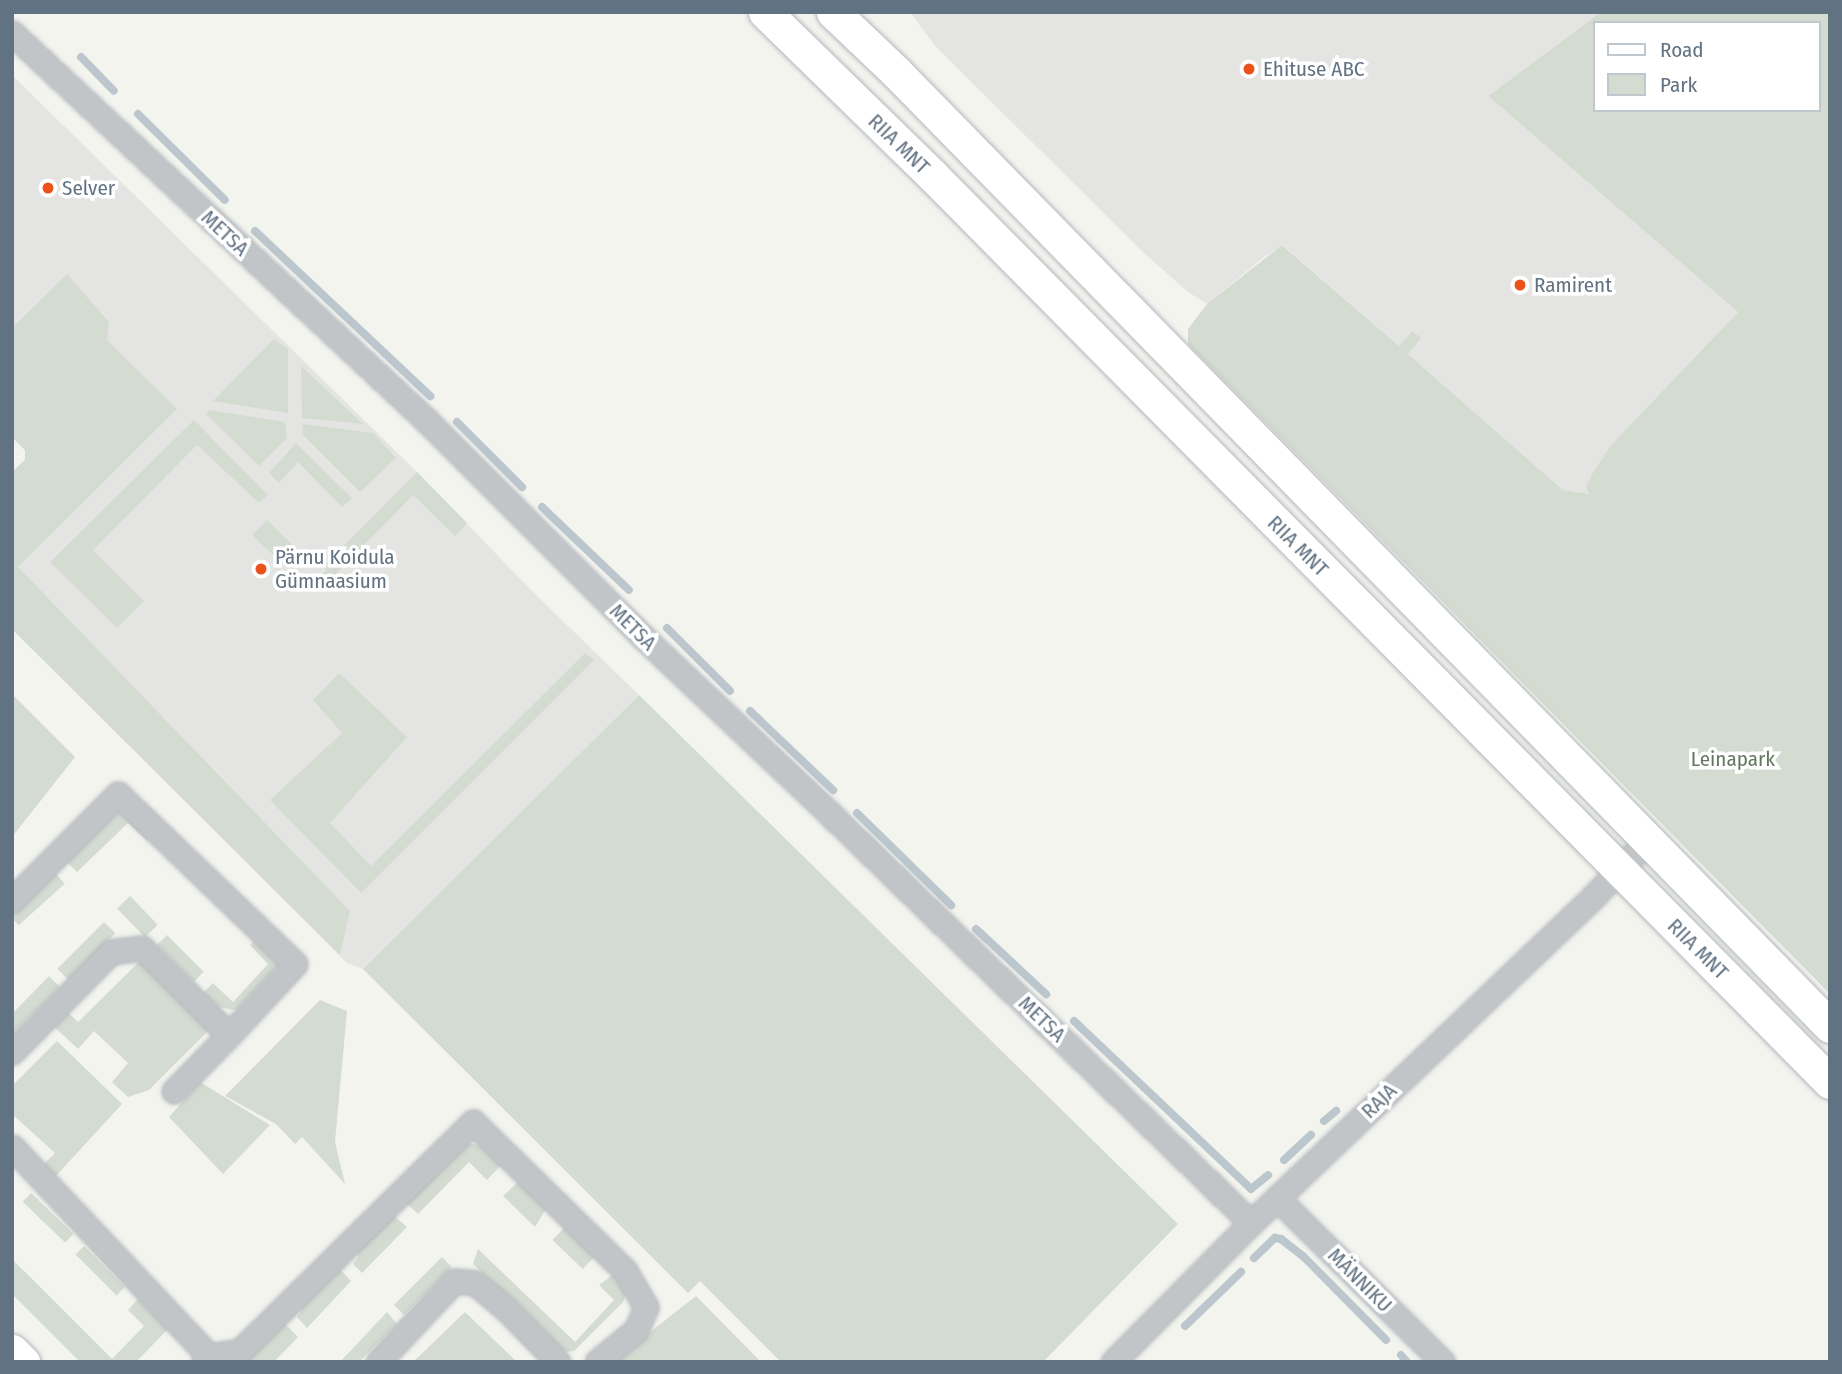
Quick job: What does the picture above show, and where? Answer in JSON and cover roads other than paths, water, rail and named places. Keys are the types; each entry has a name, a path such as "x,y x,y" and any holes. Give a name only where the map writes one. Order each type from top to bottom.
{"main road":[{"name":"RIIA MNT","path":"765,12 933,176 1830,1082"},
{"name":"RIIA MNT","path":"833,12 910,86 1646,842 1830,1026"},
{"path":"12,1350 23,1362"}],"street":[{"name":"METSA","path":"12,33 427,421 643,637 830,814 1251,1223"},
{"path":"12,901 118,794 295,964 174,1091"},
{"name":"RAJA","path":"1113,1362 1251,1223 1646,842"},
{"path":"12,1052 111,952 142,948 229,1035"},
{"path":"12,1147 206,1359 240,1351 473,1122 625,1272 646,1307 636,1330 597,1362"},
{"name":"MÄNNIKU","path":"1277,1198 1443,1362"},
{"path":"378,1362 454,1282 475,1283 506,1309 558,1362"}],"waterway":[{"path":"81,57 114,91"},
{"path":"138,114 225,200"},
{"path":"255,231 430,396"},
{"path":"457,422 522,487"},
{"path":"542,507 629,590"},
{"path":"667,628 730,691"},
{"path":"750,711 833,790"},
{"path":"857,813 951,905"},
{"path":"976,929 1046,994"},
{"path":"1074,1021 1251,1189 1268,1175"},
{"path":"1324,1121 1336,1111"},
{"path":"1284,1160 1311,1135"},
{"path":"1254,1258 1275,1238 1281,1239 1303,1256 1386,1340"},
{"path":"1185,1326 1241,1272"},
{"path":"1401,1355 1407,1362"}],"place":[{"name":"Ehituse ABC","path":"1249,69"},
{"name":"Selver","path":"48,188"},
{"name":"Ramirent","path":"1520,285"},
{"name":"Pärnu Koidula Gümnaasium","path":"261,569"}],"park label":[{"name":"Leinapark","path":"1733,759"}]}
